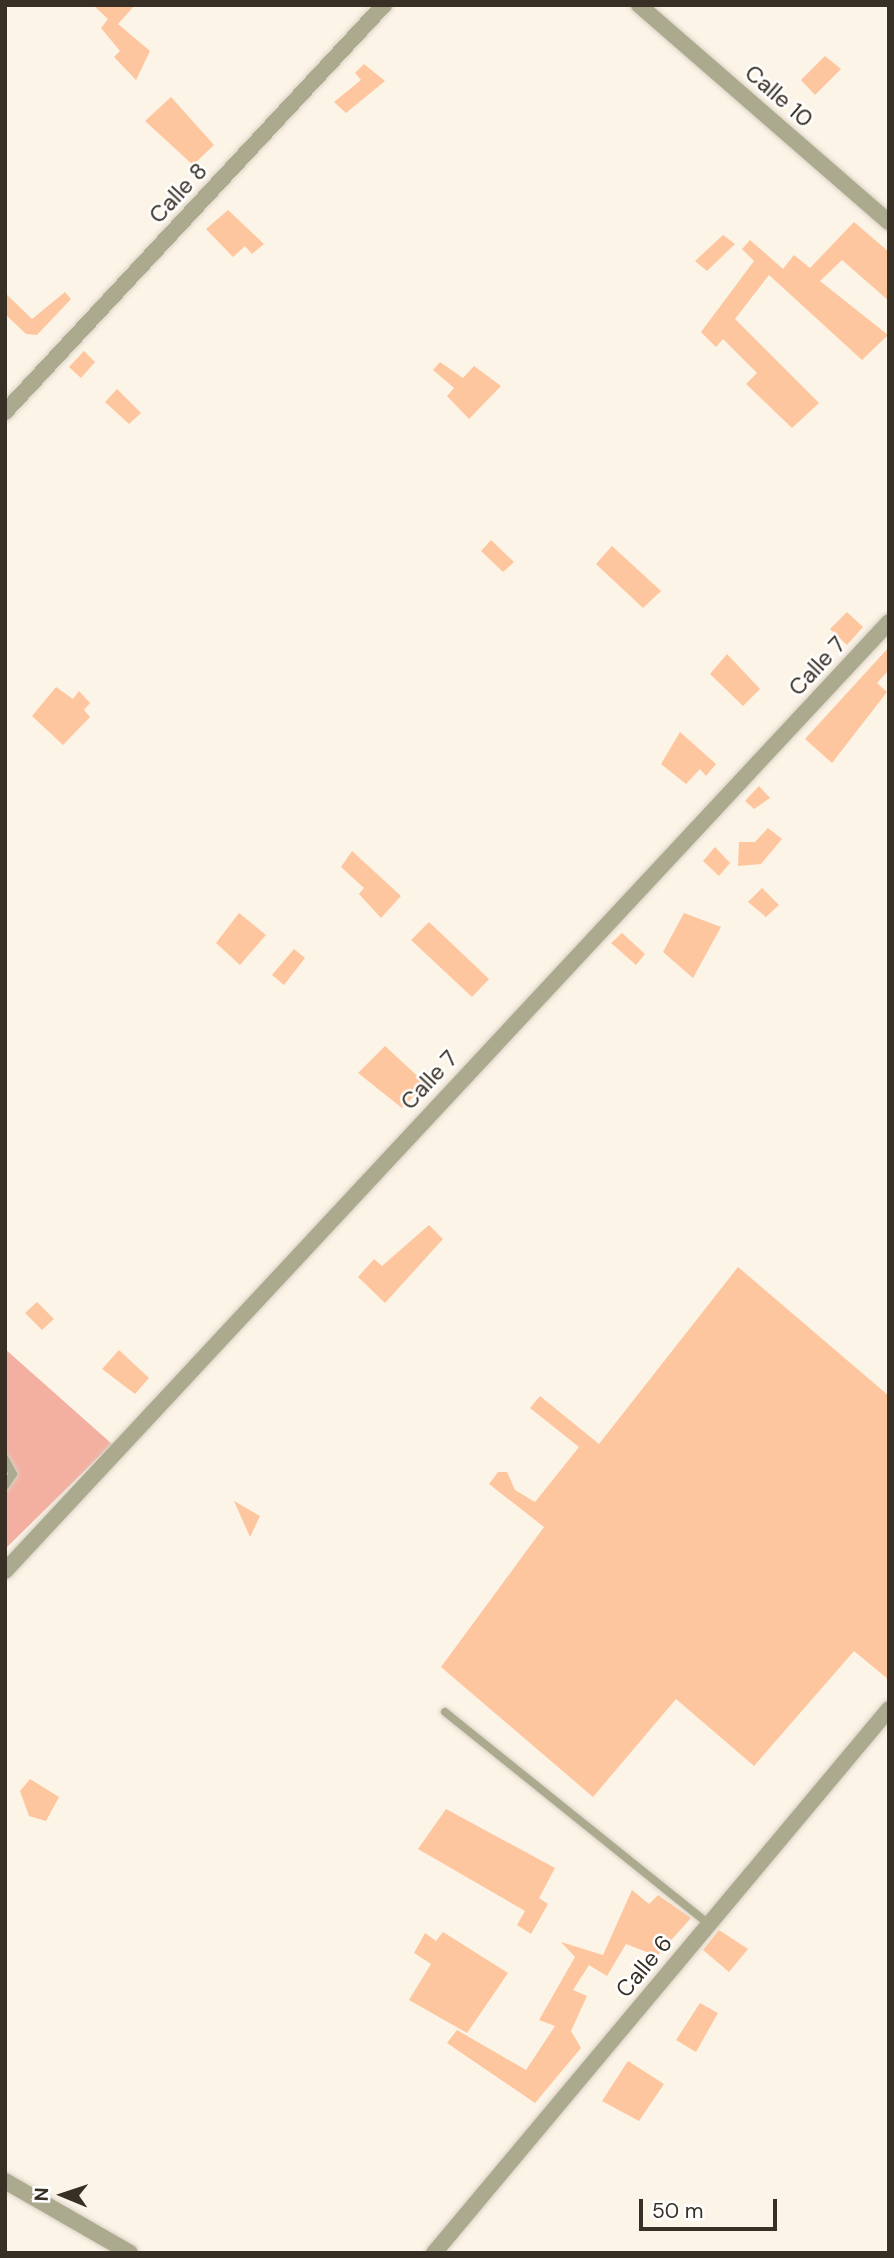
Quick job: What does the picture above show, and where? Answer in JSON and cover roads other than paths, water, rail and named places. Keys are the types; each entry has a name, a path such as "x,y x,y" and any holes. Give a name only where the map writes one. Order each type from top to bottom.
{"street":[{"name":"Calle 8","path":"5,412 384,5"},
{"name":"Calle 10","path":"639,5 889,222"},
{"name":"Calle 7","path":"6,1568 889,622"},
{"name":"Calle 6","path":"434,2253 889,1709"},
{"path":"5,2181 130,2253"}],"lane":[{"path":"5,1459 13,1474 5,1486"},
{"path":"445,1712 709,1924"}]}
